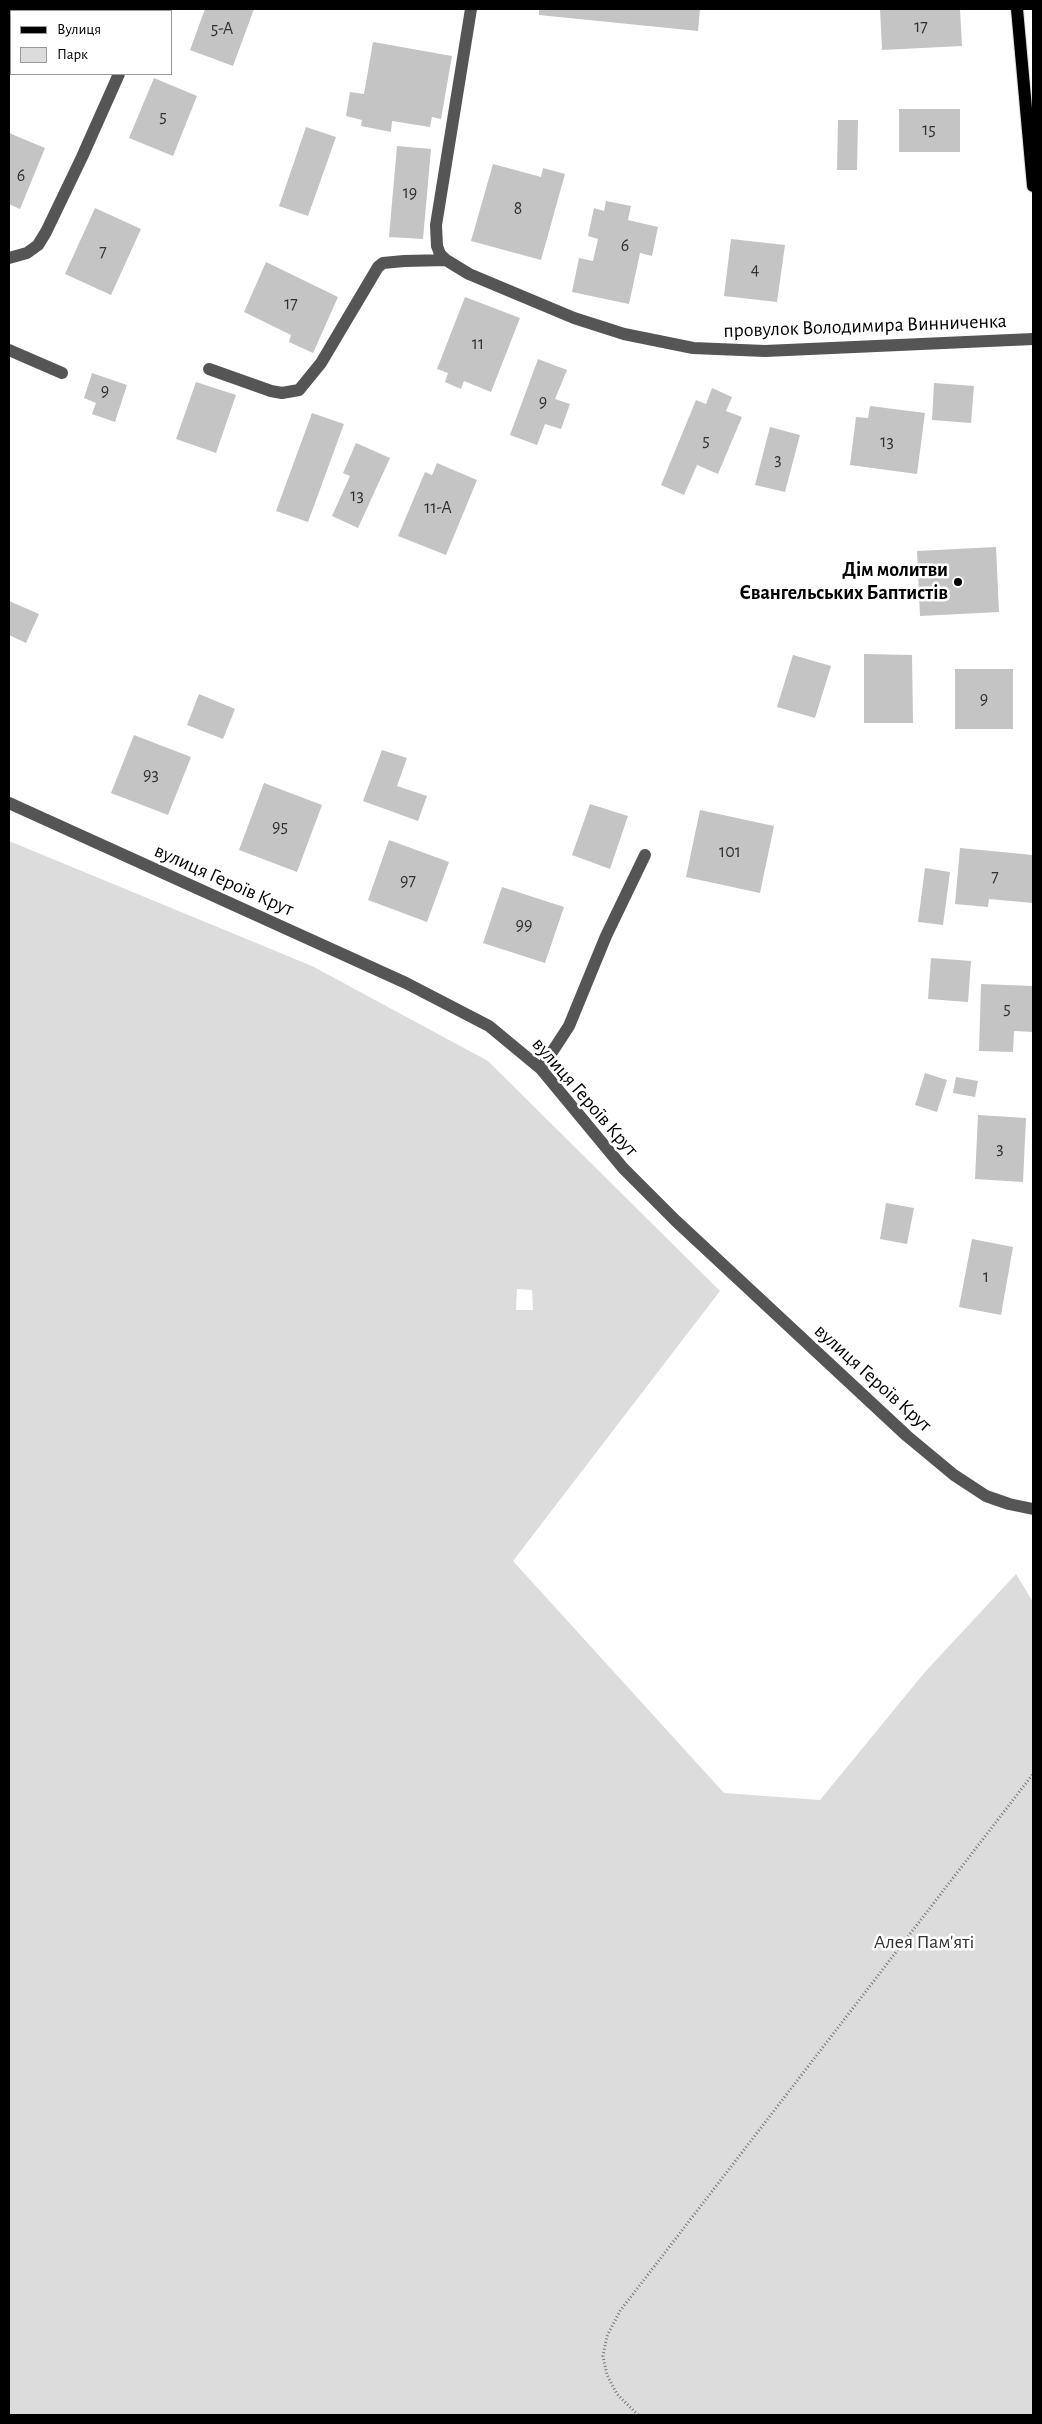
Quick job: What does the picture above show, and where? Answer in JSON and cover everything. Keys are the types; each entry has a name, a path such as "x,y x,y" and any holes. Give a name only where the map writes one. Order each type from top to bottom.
{"main road":[{"path":"1017,9 1033,186"}],"street":[{"path":"446,260 440,254 437,246 436,224 471,9"},
{"path":"9,258 27,253 38,245 46,232 119,75"},
{"path":"210,369 271,391 282,393 299,390 321,363 378,267 392,262 446,260"},
{"name":"провулок Володимира Винниченка","path":"446,260 469,274 574,318 624,334 694,348 765,351 1033,339"},
{"path":"9,350 62,373"},
{"name":"вулиця Героїв Крут","path":"9,803 406,982 465,1012 510,1042 541,1069 622,1168 748,1290 907,1436 954,1475 986,1496 1033,1509"},
{"path":"541,1069 569,1026 606,936 645,856"}],"path":[{"path":"638,2415 617,2394 607,2375 603,2356 608,2336 620,2312 1033,1774"}],"green space":[{"name":"Алея Пам'яті","path":"9,841 312,966 488,1061 720,1291 513,1561 724,1793 820,1800 925,1672 1016,1574 1033,1602 1033,2415 9,2415","holes":["517,1289 532,1290 533,1310 516,1310"]}],"building":[{"path":"42,9 94,9 93,10"},
{"path":"205,9 254,9 233,66 190,50"},
{"path":"539,9 700,9 698,31 539,15"},
{"path":"880,9 960,9 962,46 882,50"},
{"path":"373,42 452,56 441,119 432,117 430,127 392,121 391,132 361,126 362,120 346,116 350,92 364,94"},
{"path":"154,78 197,96 173,156 129,138"},
{"path":"899,109 960,109 960,152 899,152"},
{"path":"838,120 858,120 857,170 837,170"},
{"path":"306,127 336,137 308,216 279,206"},
{"path":"9,133 45,148 20,209 9,204"},
{"path":"397,146 431,149 423,239 389,237"},
{"path":"493,164 541,177 543,168 565,174 541,260 471,241"},
{"path":"606,201 631,206 628,220 658,227 652,256 640,253 629,304 572,292 579,258 593,261 598,239 588,236 594,208 604,211"},
{"path":"95,208 141,229 111,295 65,274"},
{"path":"731,239 785,245 777,302 724,296"},
{"path":"266,262 338,297 313,353 289,342 291,335 244,312"},
{"path":"465,297 520,318 491,392 464,381 461,389 445,382 448,373 437,369"},
{"path":"538,359 567,370 555,399 570,404 561,429 545,424 537,445 510,435"},
{"path":"92,373 127,385 115,422 92,414 96,403 84,398"},
{"path":"196,382 236,395 216,453 176,439"},
{"path":"934,383 974,386 971,423 932,420"},
{"path":"712,388 732,397 726,411 742,417 718,474 697,465 684,495 661,485 696,400 706,404"},
{"path":"870,406 925,413 917,474 850,465 856,417 868,418"},
{"path":"312,413 344,424 308,522 276,511"},
{"path":"770,427 800,435 785,492 755,485"},
{"path":"356,443 390,458 358,528 332,516 350,476 343,473"},
{"path":"437,463 477,480 446,555 398,536 425,472 432,475"},
{"name":"Дім молитви Євангельських Баптистів","path":"996,547 999,612 920,616 917,551"},
{"path":"9,601 39,614 26,643 9,635"},
{"path":"864,654 912,655 913,723 864,723"},
{"path":"793,655 831,666 815,718 777,707"},
{"path":"955,669 1013,669 1013,729 955,729"},
{"path":"199,694 235,709 223,739 187,725"},
{"path":"134,735 191,757 168,815 111,793"},
{"path":"382,750 407,758 397,786 427,796 418,821 363,801"},
{"path":"264,783 322,805 297,872 239,850"},
{"path":"590,804 628,816 610,869 572,855"},
{"path":"700,810 774,826 760,893 686,877"},
{"path":"389,840 449,862 427,922 368,900"},
{"path":"960,848 1033,855 1033,903 989,899 988,907 955,904"},
{"path":"925,868 950,872 943,925 918,922"},
{"path":"502,887 564,907 545,963 483,943"},
{"path":"931,958 971,961 968,1002 928,999"},
{"path":"981,984 1033,986 1033,1032 1014,1031 1013,1052 979,1051"},
{"path":"925,1073 947,1080 937,1112 915,1105"},
{"path":"956,1077 978,1081 975,1097 953,1093"},
{"path":"978,1115 1026,1118 1023,1182 975,1179"},
{"path":"886,1203 914,1208 907,1244 880,1239"},
{"path":"972,1239 1013,1247 1001,1315 959,1307"}],"place":[{"name":"Дім молитви Євангельських Баптистів","path":"958,582"}]}
